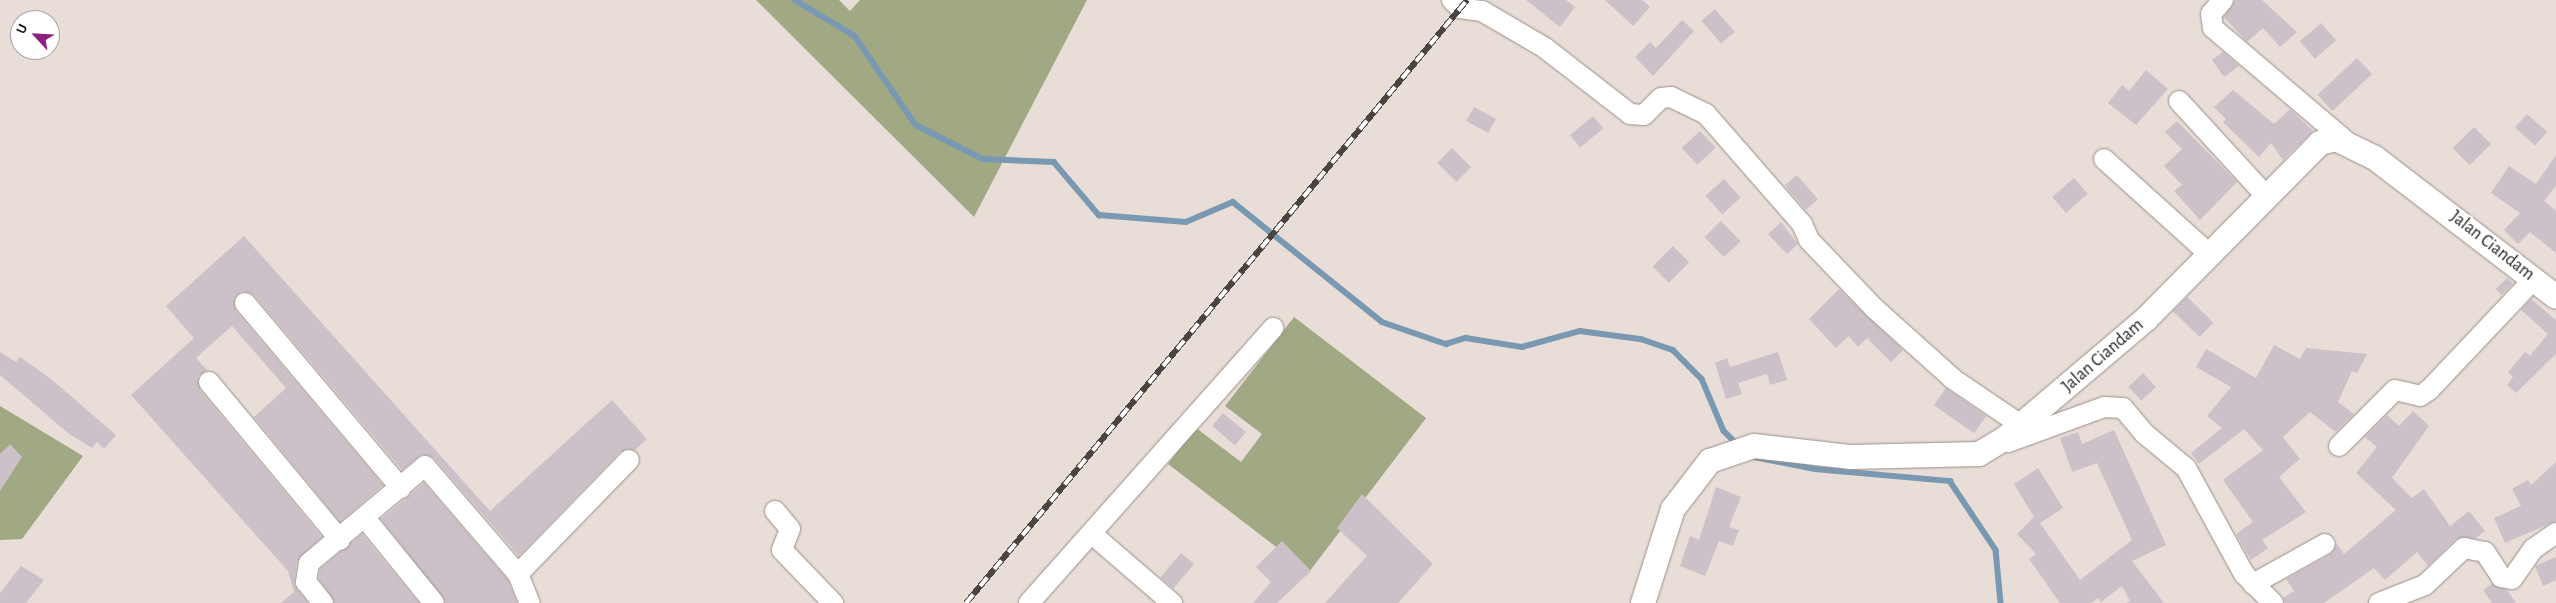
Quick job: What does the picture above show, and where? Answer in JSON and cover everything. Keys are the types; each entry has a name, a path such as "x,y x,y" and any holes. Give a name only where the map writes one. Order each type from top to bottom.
{"street":[{"path":"2223,0 2211,14 2214,28 2348,143"},
{"path":"1456,4 1482,11 1527,36 1630,114 1644,115 1661,98 1671,97 1706,114 1802,224 1809,240 1874,308 1953,379 2021,425"},
{"path":"2179,101 2268,197"},
{"name":"Jalan Ciandam","path":"1643,603 1676,503 1700,470 1736,449 1910,458 1966,457 1990,449 2146,319 2320,143 2336,139 2348,143 2442,206 2556,297"},
{"path":"2104,159 2209,254"},
{"path":"2339,446 2395,390 2420,396 2429,390 2534,279"},
{"path":"245,302 401,488"},
{"path":"1029,603 1273,328"},
{"path":"209,382 340,540"},
{"path":"1990,449 2104,408 2123,408 2196,480 2214,520 2253,584 2273,603"},
{"path":"518,574 629,460"},
{"path":"323,603 306,582 305,571 309,562 340,540 425,466 429,468 518,574 530,603"},
{"path":"775,511 790,529 782,550 833,603"},
{"path":"365,518 434,603"},
{"path":"2379,603 2425,584 2464,548 2485,552 2501,577 2512,579 2533,549 2556,533"},
{"path":"1092,534 1172,603"},
{"path":"2253,584 2325,544"}],"green space":[{"path":"756,0 839,0 850,11 860,0 1087,0 974,217"},
{"path":"1294,317 1426,418 1309,572 1168,464 1196,428 1241,462 1262,434 1225,406"},
{"path":"0,406 83,456 22,539 0,540"}],"building":[{"path":"1526,0 1566,0 1575,7 1560,27"},
{"path":"1605,0 1642,0 1650,7 1633,26"},
{"path":"2235,0 2262,0 2297,32 2280,47 2263,28 2247,42 2224,17"},
{"path":"1715,9 1735,32 1721,43 1701,21"},
{"path":"1682,20 1694,31 1653,76 1635,57 1650,42 1656,48"},
{"path":"2321,23 2336,40 2315,59 2300,41"},
{"path":"2223,52 2239,66 2224,77 2212,60"},
{"path":"2357,58 2372,74 2333,111 2318,95"},
{"path":"2146,70 2168,89 2136,125 2108,103 2122,85 2129,91"},
{"path":"2233,90 2274,124 2290,109 2313,131 2283,160 2271,143 2259,157 2223,122 2226,119 2214,107"},
{"path":"1474,107 1496,119 1488,133 1466,121"},
{"path":"2527,114 2547,132 2535,145 2515,127"},
{"path":"1593,116 1603,128 1580,148 1570,135"},
{"path":"2177,121 2237,182 2200,220 2174,191 2182,185 2164,166 2182,149 2165,132"},
{"path":"2474,127 2491,144 2470,165 2453,148"},
{"path":"1700,131 1716,148 1697,165 1682,148"},
{"path":"1452,148 1471,167 1456,182 1437,163"},
{"path":"2556,155 2556,186 2544,201 2556,211 2556,253 2530,232 2518,244 2504,230 2520,213 2491,193 2509,166 2536,184"},
{"path":"1797,175 1818,199 1806,210 1785,185"},
{"path":"2074,178 2088,194 2066,213 2052,197"},
{"path":"1724,179 1741,198 1722,214 1705,196"},
{"path":"1721,221 1740,241 1724,257 1704,237"},
{"path":"1781,222 1798,244 1787,254 1768,234"},
{"path":"244,236 490,511 612,400 647,439 635,450 620,452 519,556 434,458 422,454 402,470 254,295 242,291 234,299 236,311 383,485 340,522 254,417 286,388 232,326 196,358 207,370 198,377 200,390 322,537 297,561 294,585 308,603 281,603 294,592 288,571 131,395 194,338 166,306"},
{"path":"1673,246 1689,262 1669,283 1652,267"},
{"path":"2507,278 2513,284 2501,295 2496,289"},
{"path":"1839,289 1903,350 1891,362 1867,338 1858,347 1849,336 1836,348 1809,319"},
{"path":"2187,297 2214,323 2200,337 2173,311"},
{"path":"2531,299 2556,320 2556,354 2516,393 2507,385 2513,377 2508,372 2525,352 2530,356 2548,334 2521,310"},
{"path":"2274,345 2300,359 2306,348 2367,354 2357,373 2352,371 2338,402 2354,414 2336,432 2310,412 2283,437 2300,459 2279,477 2306,512 2262,540 2268,548 2251,560 2236,534 2253,522 2223,480 2263,450 2244,429 2199,464 2191,453 2222,428 2207,416 2231,387 2196,367 2206,349 2256,378"},
{"path":"0,352 16,362 20,357 51,379 116,435 104,449 97,442 92,448 68,433 0,375"},
{"path":"1778,352 1787,380 1770,385 1767,374 1738,383 1742,394 1726,399 1715,363 1727,358 1730,367"},
{"path":"2143,373 2156,387 2141,401 2128,387"},
{"path":"1946,388 1986,416 1974,433 1934,405"},
{"path":"2413,411 2429,426 2392,478 2412,498 2424,489 2450,526 2469,511 2485,531 2476,538 2456,539 2428,566 2417,552 2385,580 2374,568 2324,603 2285,603 2283,598 2294,591 2286,579 2331,554 2337,544 2344,554 2396,510 2356,473 2377,447 2365,437 2387,415 2399,426"},
{"path":"1223,413 1246,432 1235,445 1212,426"},
{"path":"2114,430 2166,545 2132,561 2164,603 2126,603 2130,601 2122,586 2101,602 2098,598 2091,603 2060,603 2029,559 2036,554 2017,534 2034,517 2014,484 2038,468 2063,508 2040,523 2080,580 2132,540 2097,463 2072,472 2060,438 2078,432 2082,444"},
{"path":"10,444 22,457 0,491 0,454"},
{"path":"2556,462 2556,521 2505,543 2494,518 2521,506 2512,489 2528,480 2531,485"},
{"path":"424,483 508,580 517,603 446,603 381,519"},
{"path":"1716,487 1741,497 1729,527 1739,530 1733,546 1719,541 1705,576 1680,566 1690,536 1699,540"},
{"path":"1362,494 1433,564 1398,603 1325,603 1367,556 1337,528"},
{"path":"362,534 419,603 335,603 319,579 320,569"},
{"path":"1282,541 1311,571 1277,603 1253,603 1271,582 1256,567"},
{"path":"1181,553 1194,564 1173,588 1160,578"},
{"path":"2556,557 2556,580 2543,586 2535,566"},
{"path":"21,566 44,580 26,603 0,603 0,593"},
{"path":"2492,584 2507,590 2516,603 2492,603 2483,590"}],"waterway":[{"path":"795,0 855,36 916,125 983,159 1054,162 1099,215 1186,222 1233,202 1382,322 1446,344 1466,338 1522,347 1580,331 1641,339 1673,350 1702,379 1724,431 1739,446"},
{"path":"1749,456 1815,469 1950,481 1996,550 2001,603"}],"railway":[{"path":"966,603 1467,0"}]}
